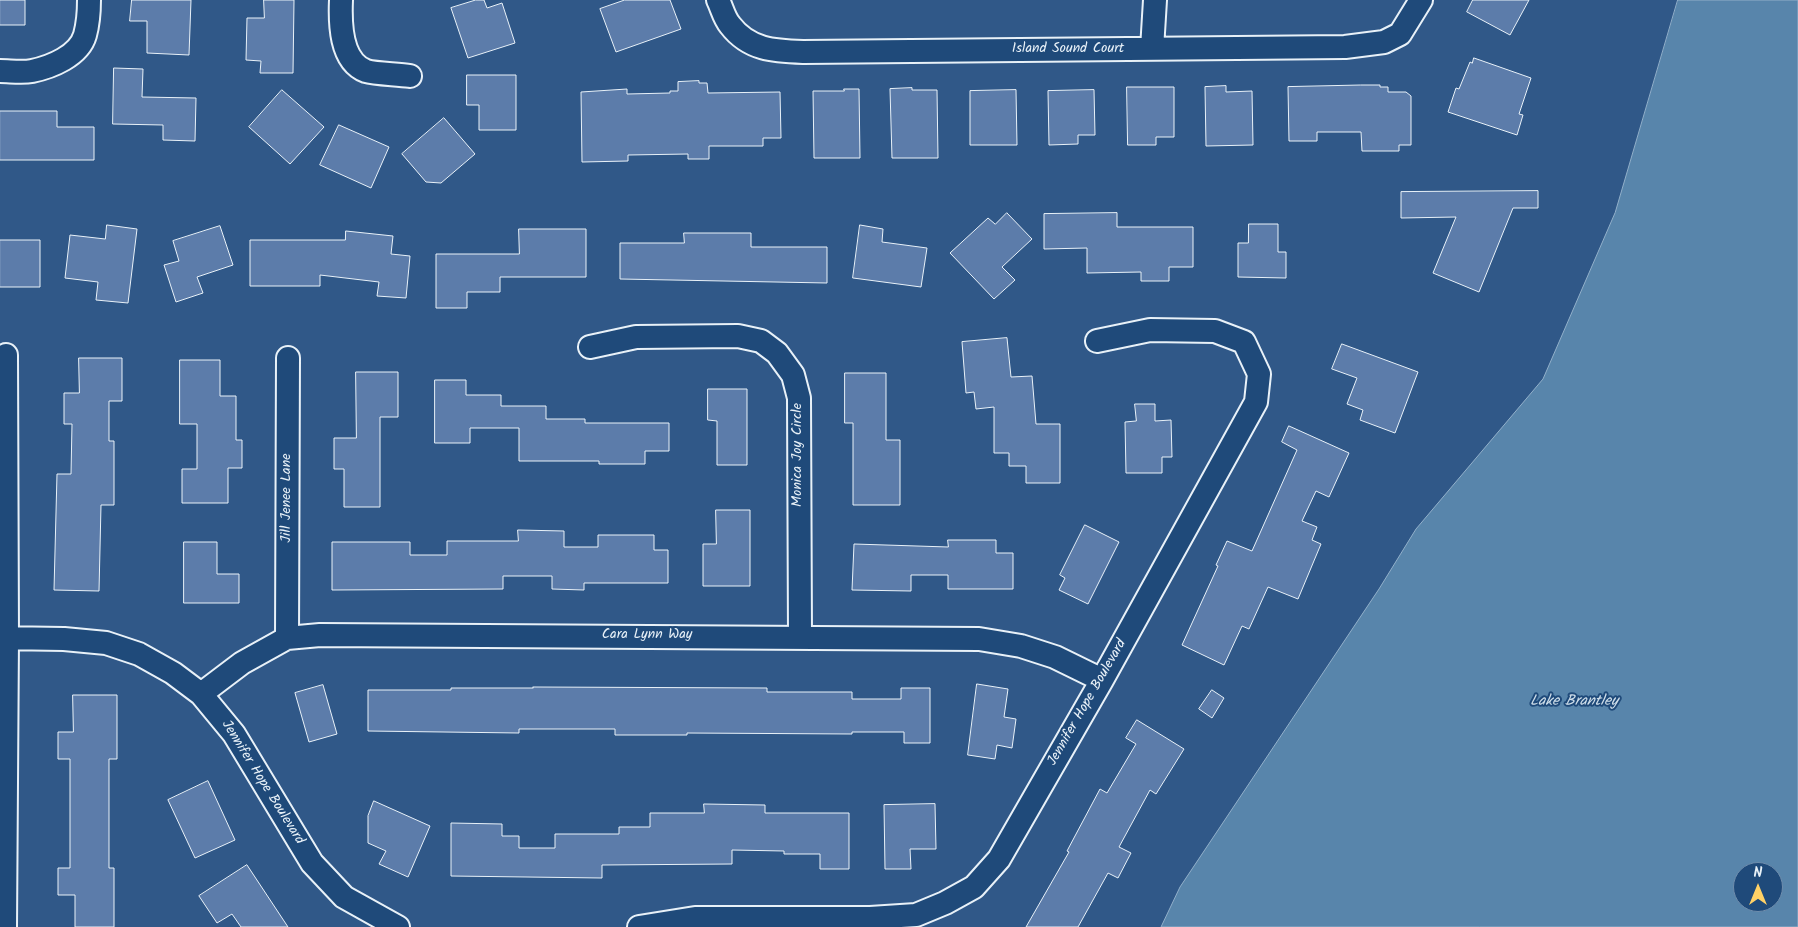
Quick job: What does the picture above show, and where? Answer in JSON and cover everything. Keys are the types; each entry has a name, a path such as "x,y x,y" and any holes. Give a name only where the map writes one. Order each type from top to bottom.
{"street":[{"path":"0,71 31,71 58,62 75,52 84,37 89,0"},
{"path":"341,0 340,24 344,44 353,60 366,71 410,76"},
{"name":"Island Sound Court","path":"718,0 729,24 750,43 771,51 803,52 1345,47 1384,42 1400,34 1421,0"},
{"path":"1152,49 1155,0"},
{"name":"Jennifer Hope Boulevard","path":"639,927 695,918 870,918 916,914 944,903 974,887 999,859 1102,680 1256,402 1259,374 1244,342 1215,332 1150,330 1097,341"},
{"name":"Monica Joy Circle","path":"590,347 636,337 738,336 761,341 778,353 793,375 799,398 800,637"},
{"path":"5,927 4,638 6,355"},
{"name":"Jill Jenee Lane","path":"287,638 288,358"},
{"name":"Cara Lynn Way","path":"202,694 242,662 287,638 320,635 979,639 1021,646 1055,657 1102,680"},
{"name":"Jennifer Hope Boulevard","path":"4,638 64,639 106,644 139,654 173,673 202,694 234,734 312,863 344,897 398,927"}],"water":[{"name":"Lake Brantley","path":"1678,0 1798,0 1798,927 1161,927 1180,887 1379,589 1416,529 1543,379 1615,213"}],"building":[{"path":"0,0 25,0 25,25 0,25"},
{"path":"132,0 191,0 189,55 147,53 147,21 130,21"},
{"path":"264,0 294,0 293,73 260,73 261,61 246,60 247,18 264,18"},
{"path":"476,0 484,0 487,8 502,3 515,43 468,58 451,8"},
{"path":"625,0 670,0 681,29 616,52 600,9"},
{"path":"1473,0 1529,0 1510,35 1467,12"},
{"path":"1474,58 1531,78 1519,114 1523,115 1517,135 1448,112 1456,88 1459,89 1470,62 1472,63"},
{"path":"114,68 143,69 142,97 196,98 195,141 163,140 163,125 113,124"},
{"path":"467,75 516,75 516,130 479,130 479,105 467,105"},
{"path":"699,81 699,83 707,83 708,93 780,92 781,138 763,138 763,146 709,146 709,159 688,159 688,154 628,155 628,161 582,162 581,92 627,89 627,94 670,93 670,91 678,91 678,82"},
{"path":"1380,85 1380,87 1388,87 1388,92 1406,92 1411,96 1411,145 1399,145 1399,151 1362,151 1361,132 1317,132 1317,141 1289,141 1288,87"},
{"path":"1226,86 1226,92 1252,91 1253,145 1206,146 1205,87"},
{"path":"1127,87 1174,87 1174,137 1156,137 1156,145 1128,145"},
{"path":"912,88 912,90 937,90 938,158 892,158 890,89"},
{"path":"844,89 859,89 860,158 814,158 813,91 844,91"},
{"path":"282,90 324,127 290,164 249,127"},
{"path":"1016,90 1017,145 970,145 970,91"},
{"path":"1094,90 1095,135 1078,135 1078,144 1049,145 1048,91"},
{"path":"0,111 57,111 57,127 94,127 94,160 0,160"},
{"path":"444,118 475,154 441,183 426,182 402,154"},
{"path":"339,125 389,147 371,188 320,165"},
{"path":"1538,191 1538,208 1513,208 1479,292 1433,273 1456,217 1401,218 1401,192"},
{"path":"1007,213 1032,239 1002,267 1015,280 994,299 950,253 988,218 995,224"},
{"path":"1117,213 1117,227 1193,227 1193,267 1169,267 1169,281 1141,281 1141,272 1087,273 1087,248 1044,249 1044,214"},
{"path":"1249,224 1278,224 1278,252 1286,252 1286,278 1238,277 1238,243 1248,243"},
{"path":"107,225 137,229 128,303 96,300 98,282 65,278 70,235 105,239"},
{"path":"860,225 883,229 882,242 927,248 921,287 853,278"},
{"path":"220,226 233,265 197,277 203,293 176,302 164,265 179,261 173,241"},
{"path":"519,229 586,229 586,277 500,277 500,292 467,292 467,308 436,308 436,254 519,254"},
{"path":"346,231 393,236 391,254 410,256 406,298 377,296 379,282 320,275 320,286 250,286 250,240 345,240"},
{"path":"684,233 751,233 751,247 827,247 827,283 620,279 620,243 684,243"},
{"path":"0,240 40,240 40,287 0,287"},
{"path":"1007,338 1011,377 1032,376 1036,424 1060,424 1060,483 1026,483 1026,466 1009,466 1009,453 994,453 994,407 976,409 974,392 966,393 962,342"},
{"path":"1342,344 1418,372 1395,433 1360,420 1363,410 1347,404 1357,378 1332,369"},
{"path":"79,358 122,358 122,401 109,401 109,441 114,441 114,505 101,505 99,591 54,590 57,474 71,474 72,424 64,424 64,393 79,393"},
{"path":"180,360 220,360 220,396 236,396 236,440 242,440 242,468 228,468 228,503 182,503 182,469 197,469 197,424 180,424"},
{"path":"356,372 398,372 398,417 380,417 380,507 344,507 344,469 334,469 334,438 356,438"},
{"path":"845,373 886,373 886,440 900,440 900,505 853,505 853,423 845,423"},
{"path":"435,380 466,380 466,395 501,395 501,406 546,406 546,419 585,419 585,423 669,423 669,451 645,451 645,464 599,464 599,461 519,461 519,428 470,428 470,443 435,443"},
{"path":"708,389 747,389 747,465 717,465 717,421 708,420"},
{"path":"1135,404 1155,404 1155,421 1171,420 1172,457 1162,457 1162,473 1126,473 1125,422 1136,421"},
{"path":"1289,426 1349,453 1329,497 1316,491 1302,521 1317,527 1312,540 1321,544 1298,599 1268,587 1249,629 1242,626 1224,665 1182,645 1218,566 1216,565 1227,541 1252,551 1297,450 1282,442"},
{"path":"716,510 750,510 750,586 703,586 703,544 716,544"},
{"path":"1085,525 1119,542 1088,604 1059,590 1065,578 1060,575"},
{"path":"518,530 564,531 564,547 598,547 598,535 654,535 654,550 668,550 668,583 584,583 584,590 552,589 552,576 503,576 503,589 332,590 332,542 410,542 410,555 447,555 447,541 518,541"},
{"path":"948,540 996,540 996,553 1013,553 1013,589 948,589 948,575 911,575 911,591 852,590 854,544 948,547"},
{"path":"184,542 217,542 217,574 239,574 239,603 184,603"},
{"path":"977,684 1008,689 1004,717 1016,719 1012,748 997,745 995,759 968,755"},
{"path":"323,685 337,734 309,742 295,693"},
{"path":"451,688 767,688 767,692 852,692 852,699 901,699 901,688 930,688 930,743 904,743 904,732 615,735 615,729 519,729 519,733 368,731 368,690 451,690"},
{"path":"1212,690 1224,698 1212,718 1199,709"},
{"path":"73,695 117,695 117,759 109,759 109,868 114,868 114,927 75,927 75,895 58,895 58,868 70,868 70,759 58,759 58,732 73,732"},
{"path":"1137,720 1184,749 1156,794 1150,790 1119,847 1131,853 1118,878 1108,873 1078,927 1026,927 1069,852 1067,851 1100,789 1107,793 1136,744 1126,738"},
{"path":"208,781 235,840 195,858 168,800"},
{"path":"374,801 430,826 408,877 379,864 386,851 368,843 368,816"},
{"path":"704,804 765,805 765,813 849,813 849,869 820,869 820,854 784,854 784,851 732,850 732,864 602,865 602,878 451,876 451,823 502,824 502,836 519,836 519,848 555,848 555,834 619,834 619,827 650,827 650,813 704,813"},
{"path":"935,804 936,849 910,849 911,869 885,869 884,805"},
{"path":"247,865 288,927 241,927 232,914 217,923 199,896"}]}
